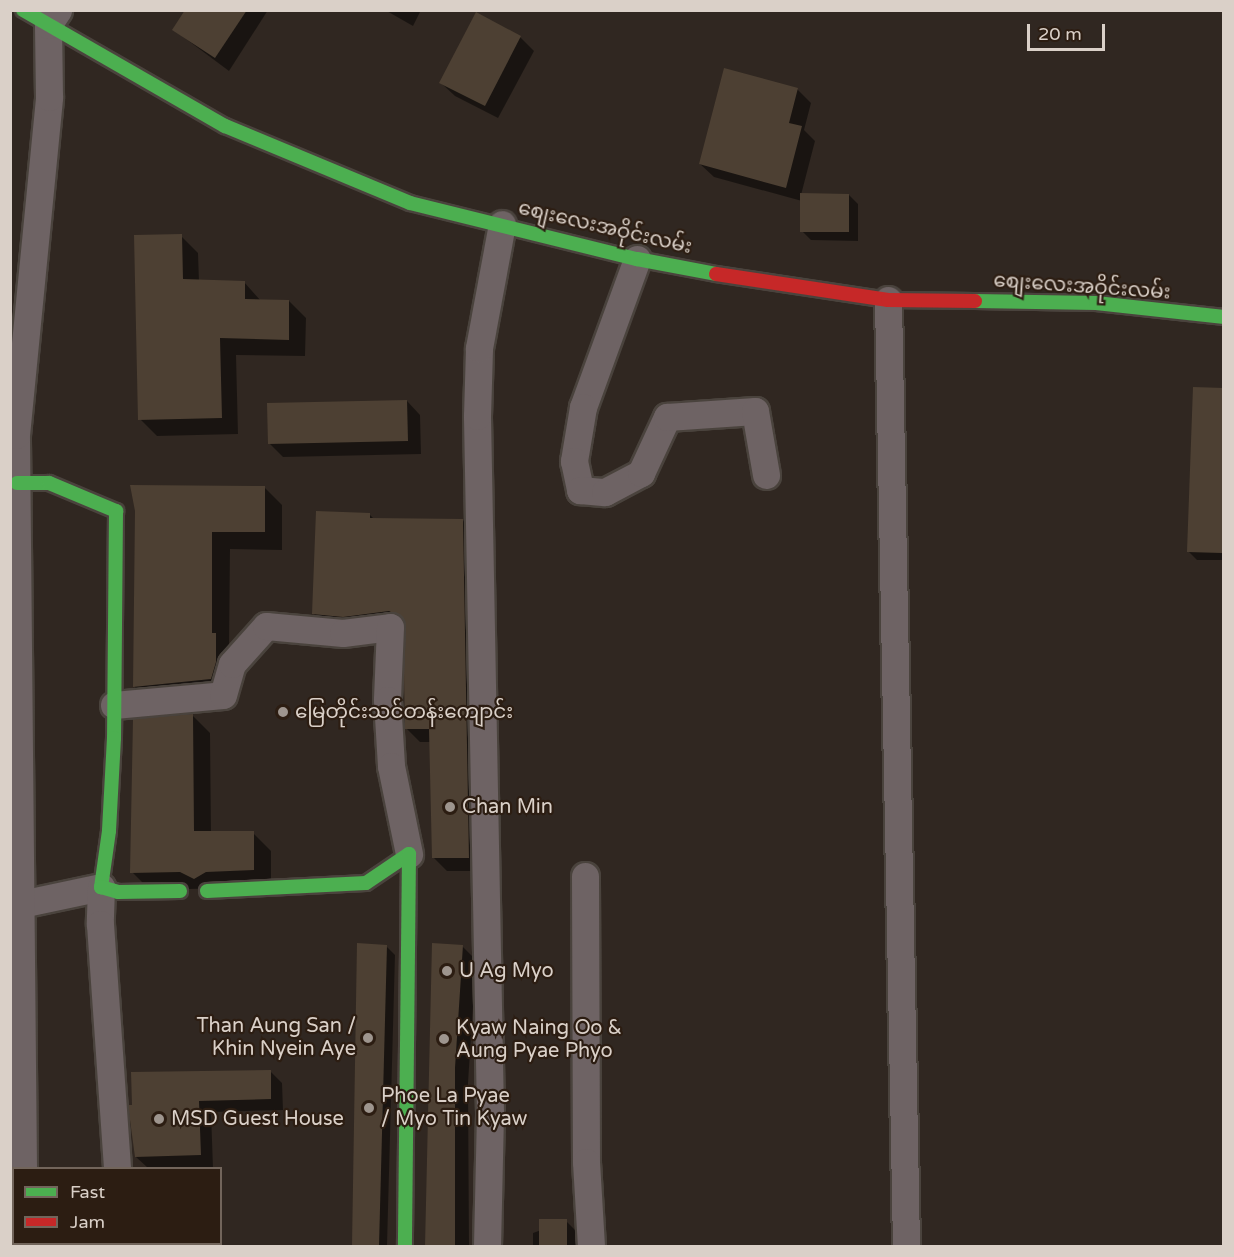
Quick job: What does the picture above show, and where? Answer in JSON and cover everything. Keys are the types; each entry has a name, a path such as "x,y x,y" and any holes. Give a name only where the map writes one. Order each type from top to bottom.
{"street":[{"name":"စျေးလေးအဝိုင်းလမ်း","path":"23,10 53,18 225,126 298,159 410,203 638,259 787,287 888,300 1096,303 1224,317"},
{"path":"23,1167 16,435 49,97 53,18"},
{"path":"487,1246 490,1113 477,416 479,348 502,224"},
{"path":"638,259 583,407 574,461 580,490 604,492 641,473 667,417 755,411 766,475"},
{"path":"888,300 906,1246"},
{"path":"17,483 49,483 116,511 114,705 109,831 101,867 100,924 117,1167"},
{"path":"114,705 224,695 232,664 266,626 344,633 390,627 387,700 391,766 409,854 405,1246"},
{"path":"207,891 366,883 409,854"},
{"path":"585,876 586,1162 591,1246"},
{"path":"21,904 101,887 118,892 180,891"}],"building":[{"path":"185,10 247,10 215,58 172,30"},
{"path":"476,12 521,36 485,106 439,83"},
{"path":"724,68 798,88 789,123 802,126 786,188 699,164"},
{"path":"800,193 849,194 849,232 800,232"},
{"path":"182,234 183,279 245,281 245,299 289,300 289,340 220,338 222,418 138,420 134,235"},
{"path":"1193,387 1224,388 1222,553 1187,552"},
{"path":"407,400 408,441 268,444 267,403"},
{"path":"130,485 265,486 265,532 212,532 212,633 216,633 216,662 211,679 133,687 135,511"},
{"path":"316,511 370,513 370,518 463,519 469,858 432,858 429,729 405,729 403,618 389,611 343,617 312,614"},
{"path":"193,714 194,831 254,831 254,870 206,872 194,879 180,872 130,873 133,719"},
{"path":"357,943 387,945 379,1246 352,1246"},
{"path":"432,943 463,945 455,1068 455,1246 425,1246"},
{"name":"MSD Guest House","path":"271,1070 271,1099 199,1101 201,1155 135,1157 128,1105 132,1105 131,1072"},
{"path":"539,1219 567,1219 567,1246 539,1246"}],"traffic: fast":[{"path":"23,10 225,126 410,203 637,259 716,274"},
{"path":"975,301 1096,303 1224,317"},
{"path":"17,483 49,483 116,511 114,738 109,831 101,887 118,892 180,891"},
{"path":"207,891 366,883 409,854 405,1246"}],"traffic: jam":[{"path":"716,274 888,300 975,301"}],"place":[{"name":"မြေတိုင်းသင်တန်းကျောင်း","path":"283,712"},
{"name":"Chan Min","path":"450,807"},
{"name":"U Ag Myo","path":"447,971"},
{"name":"Than Aung San / Khin Nyein Aye","path":"368,1038"},
{"name":"Kyaw Naing Oo & Aung Pyae Phyo","path":"444,1039"},
{"name":"Phoe La Pyae / Myo Tin Kyaw","path":"369,1108"},
{"name":"MSD Guest House","path":"159,1119"}]}
